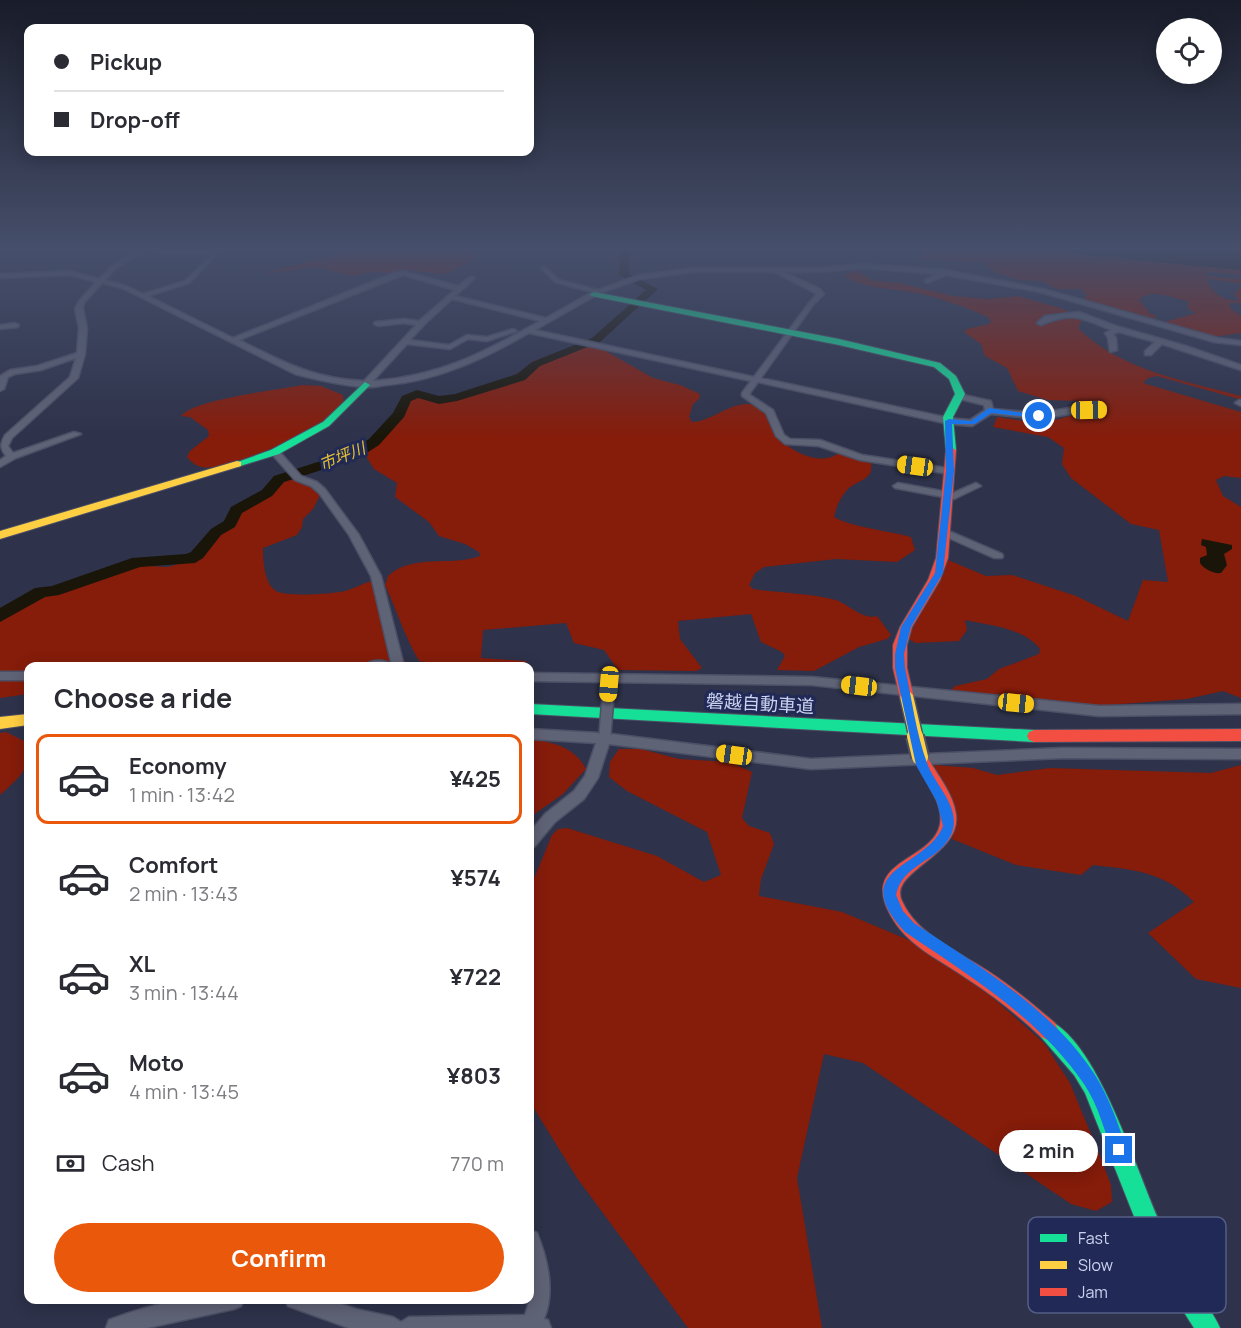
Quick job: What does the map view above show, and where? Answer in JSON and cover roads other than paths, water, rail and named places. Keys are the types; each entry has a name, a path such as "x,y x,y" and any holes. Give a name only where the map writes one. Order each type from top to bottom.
{"main road":[{"path":"696,313 937,365 953,378 959,387 959,396 950,411 950,471 939,573 902,636 900,668 920,757 926,775 948,814 948,826 945,834 934,847 898,874 892,884 890,895 894,908 910,927 925,940 1025,1008 1043,1024 1083,1071 1107,1111 1126,1170 1146,1217"},
{"path":"0,535 106,505 275,452 326,424 364,386"},
{"name":"磐越自動車道","path":"534,698 913,718 1092,724 1241,722"},
{"path":"0,712 24,709"},
{"name":"磐越自動車道","path":"534,710 942,732 1102,736 1241,735"},
{"path":"0,723 24,720"},
{"path":"1198,1313 1208,1328"}],"street":[{"path":"11,457 3,446 8,437 69,383 76,372 81,354 83,324 80,313"},
{"path":"177,313 320,380 364,386 408,380 466,363 562,313"},
{"path":"234,340 300,313"},
{"path":"364,386 432,313"},
{"path":"515,313 548,321"},
{"path":"806,313 755,380 746,396 770,412 780,436 788,442 820,443 860,457 950,471"},
{"path":"1122,313 1217,340 1241,343"},
{"path":"1041,323 1048,318 1079,314 1118,330 1241,368"},
{"path":"378,324 404,321 421,323"},
{"path":"0,327 15,324"},
{"path":"500,329 949,421 972,423 989,411 1039,416 1076,410 1101,410"},
{"path":"1113,350 1109,333 1118,330"},
{"path":"404,341 450,347 467,337 487,339 513,331"},
{"path":"1148,353 1160,342"},
{"path":"0,389 4,376 10,373 38,368 81,354"},
{"path":"959,396 988,403 989,411"},
{"path":"0,464 11,457 77,434"},
{"path":"275,452 298,478 314,484 322,491 354,535 372,566 390,645 396,662"},
{"path":"898,486 954,496 976,486"},
{"path":"944,532 998,556"},
{"path":"534,837 550,818 579,795 591,778 605,736 609,681 604,664"},
{"path":"534,677 594,675 609,681 634,677 800,680 907,695 1099,711 1241,709"},
{"path":"0,676 24,676"},
{"path":"534,734 605,736 811,764 920,757 1121,752 1241,754"},
{"path":"409,1328 534,1327 538,1306 538,1279 534,1254"},
{"path":"117,1328 148,1317 210,1304"},
{"path":"310,1304 356,1320 393,1328"}],"waterway":[{"name":"市坪川","path":"0,616 41,592 53,591 138,562 189,559 197,555 216,532 230,524 236,510 267,493 279,479 354,455 374,442 399,414 406,399 417,394 439,400 457,397 521,377 536,364 596,340 626,313"}]}
